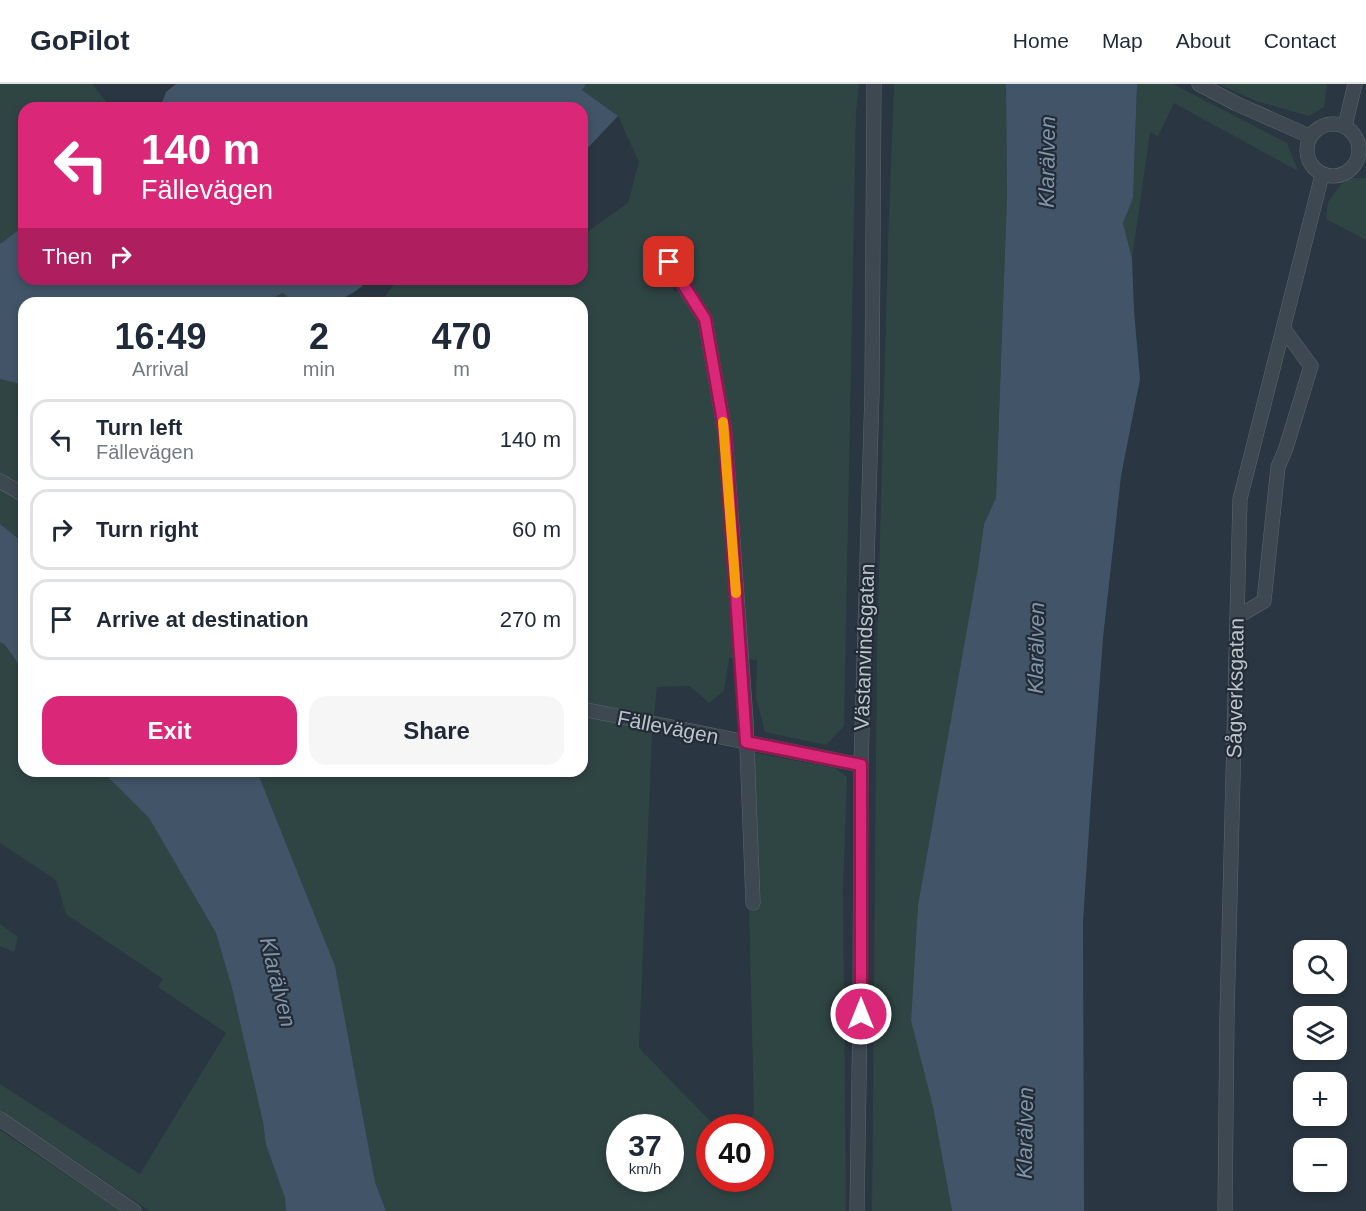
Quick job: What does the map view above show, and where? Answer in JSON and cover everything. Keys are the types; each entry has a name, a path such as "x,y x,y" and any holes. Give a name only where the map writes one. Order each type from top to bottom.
{"street":[{"name":"Västanvindsgatan","path":"857,1211 861,1014 861,765 872,392 874,84"},
{"path":"1199,84 1237,104 1309,136"},
{"path":"1345,126 1355,84"},
{"path":"1331,123 1345,126 1354,134 1362,158 1351,170 1337,177 1322,175 1312,166 1306,154 1309,136 1317,129 1331,123"},
{"name":"Sågverksgatan","path":"1225,1211 1227,1016 1240,499 1322,175"},
{"path":"669,262 705,319 725,433 746,742 753,903"},
{"path":"1237,617 1264,601 1278,467 1311,366 1283,328"},
{"path":"0,481 18,492"},
{"name":"Fällevägen","path":"588,710 861,765"},
{"path":"0,1119 134,1211"}],"green space":[{"path":"0,84 92,84 106,102 18,102 18,230 0,244"},
{"path":"586,84 859,84 856,113 844,726 826,745 765,732 756,697 757,660 729,658 724,691 709,703 690,686 657,687 652,735 639,1048 703,1114 696,1114 696,1192 774,1192 774,1114 753,1114 745,751 835,768 847,777 843,890 846,1211 386,1211 375,1182 335,966 259,777 588,777 588,297 384,297 394,285 588,285 588,231 628,203 639,162 618,116 582,90","holes":["675,254 691,282 675,292 657,264"]},
{"path":"894,84 1006,84 1007,197 996,498 984,524 918,905 911,1021 933,1107 952,1211 872,1211 877,646"},
{"path":"1137,84 1173,84 1287,143 1298,171 1174,103 1158,136 1150,132 1132,259 1123,223 1133,198"},
{"path":"1219,84 1327,84 1324,107 1309,116 1256,101"},
{"path":"1346,178 1366,178 1366,240 1326,219 1328,202"},
{"path":"283,293 287,297 275,297"},
{"path":"0,379 18,384 18,538 0,524"},
{"path":"0,642 5,645 18,663 18,777 108,777 149,818 216,933 232,988 263,1122 266,1145 285,1198 286,1211 150,1211 0,1111 0,1084 140,1174 226,1033 158,987 163,979 66,914 56,880 0,843"},
{"path":"0,924 18,937 14,952 0,946"},
{"path":"0,1130 121,1211 0,1211"}],"water":[{"path":"176,84 586,84 582,90 618,116 588,148 588,102 162,102 166,92"},
{"name":"Klarälven","path":"1006,84 1137,84 1133,198 1123,223 1132,259 1140,379 1121,476 1103,638 1091,799 1083,922 1084,1211 952,1211 933,1107 911,1021 918,905 984,524 996,498 1007,197"},
{"path":"18,230 18,285 363,285 346,297 287,297 283,293 275,297 18,297 18,384 0,379 0,244"},
{"path":"0,524 18,538 18,663 5,645 0,642"},
{"name":"Klarälven","path":"108,777 259,777 335,966 375,1182 386,1211 286,1211 285,1198 266,1145 263,1122 232,988 216,933 149,818"}],"slow traffic":[{"path":"723,422 736,593"}],"route":[{"path":"669,262 705,319 725,433 746,742 861,765 861,1014"}]}
